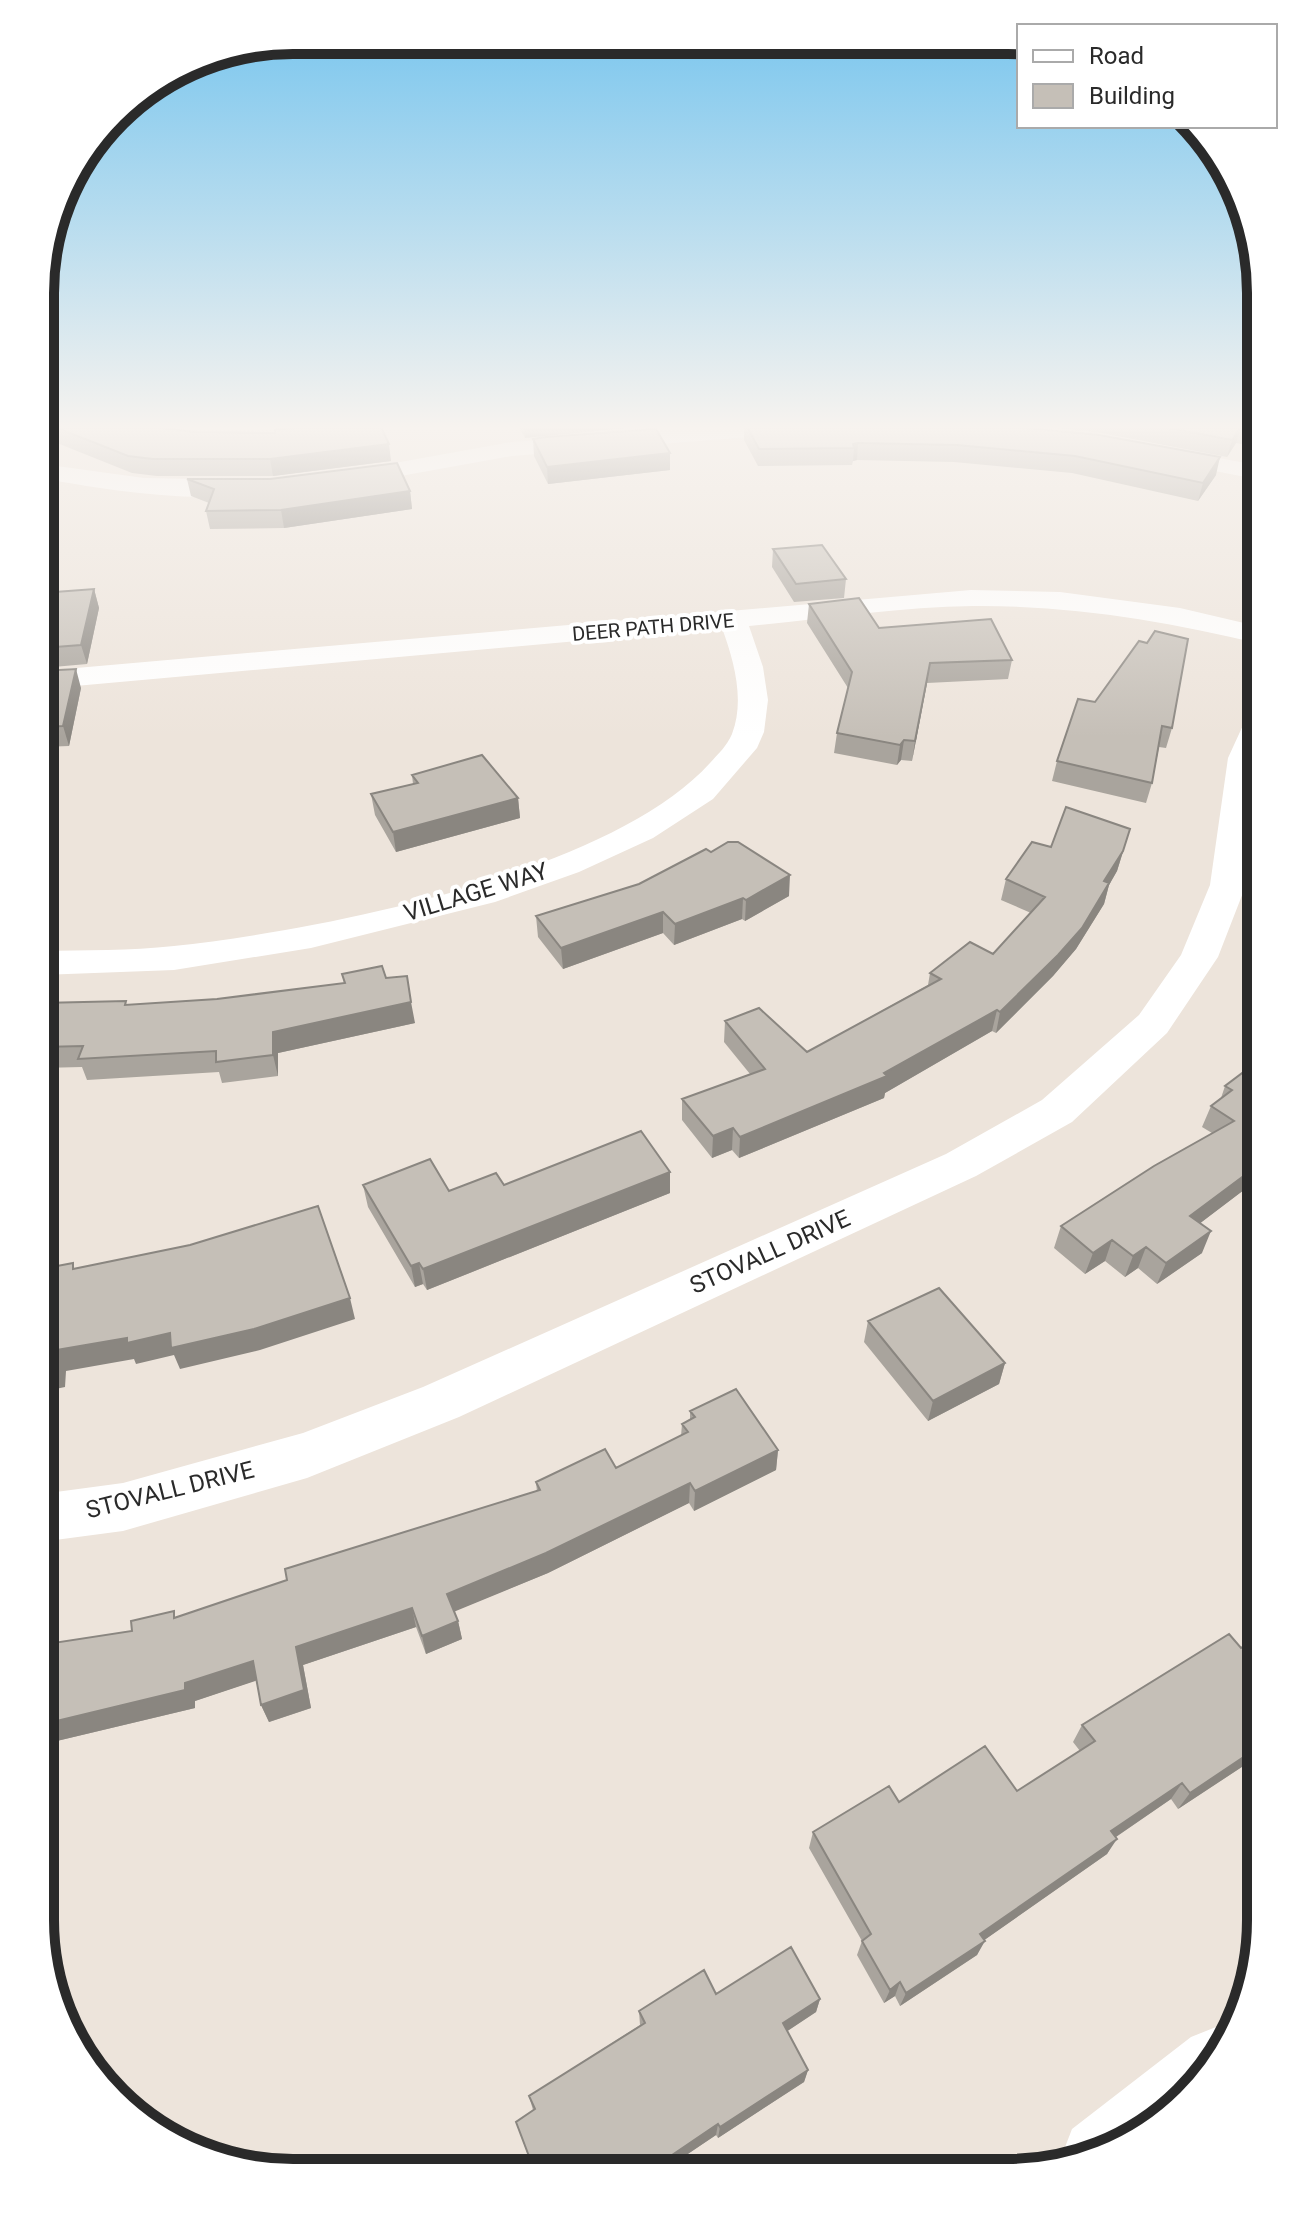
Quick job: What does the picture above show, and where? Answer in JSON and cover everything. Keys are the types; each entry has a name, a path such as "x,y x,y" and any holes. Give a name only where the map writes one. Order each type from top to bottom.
{"street":[{"name":"DEER PATH DRIVE","path":"54,679 971,598 1060,600 1180,616 1247,632"},
{"name":"VILLAGE WAY","path":"54,963 174,958 264,944 421,911 506,887 610,847 674,812 718,780 743,745 754,702 748,658 733,620"},
{"name":"STOVALL DRIVE","path":"54,1516 123,1507 307,1455 441,1402 961,1165 1057,1111 1153,1024 1199,957 1228,885 1247,751"}],"building":[{"path":"822,545 846,579 796,584 773,549"},
{"path":"94,589 81,645 54,647 54,592"},
{"path":"859,598 879,628 991,619 1012,660 930,663 915,741 904,740 900,745 837,733 852,672 809,604"},
{"path":"1155,631 1188,639 1172,728 1162,726 1152,783 1057,761 1078,699 1095,702 1139,641 1147,643"},
{"path":"76,669 63,726 54,726 54,670"},
{"path":"482,755 518,798 393,832 371,794 418,783 412,775"},
{"path":"1066,807 1130,829 1123,851 1104,881 1109,883 1082,928 1000,1012 997,1010 884,1073 887,1076 740,1137 733,1128 713,1136 682,1099 765,1069 725,1021 759,1008 807,1052 941,979 930,973 970,942 993,954 1045,897 1006,879 1032,842 1051,847"},
{"path":"728,842 738,842 790,875 746,900 743,898 675,924 663,912 561,948 536,916 639,884 706,849 711,852"},
{"path":"382,966 386,978 407,976 411,1002 273,1032 273,1055 216,1062 216,1051 78,1059 83,1046 54,1047 54,1003 126,1001 125,1005 217,999 345,983 342,974"},
{"path":"1247,1070 1246,1174 1190,1216 1211,1231 1166,1263 1146,1247 1133,1256 1112,1240 1093,1253 1061,1226 1154,1166 1234,1121 1211,1106 1232,1090 1225,1086"},
{"path":"641,1131 670,1172 423,1269 419,1263 411,1266 363,1185 430,1159 449,1191 496,1173 504,1185"},
{"path":"318,1206 350,1298 254,1329 171,1348 170,1333 127,1343 127,1338 56,1350 54,1367 54,1267 73,1263 73,1269 190,1245"},
{"path":"939,1288 1005,1363 933,1401 868,1321"},
{"path":"736,1389 778,1450 695,1491 690,1483 546,1553 447,1594 458,1621 422,1636 412,1608 296,1647 304,1690 261,1705 253,1661 185,1683 185,1690 54,1722 54,1643 132,1631 131,1621 174,1611 174,1618 287,1580 285,1569 540,1490 536,1482 605,1449 616,1468 688,1432 682,1424 695,1417 690,1411"},
{"path":"1229,1634 1241,1648 1246,1645 1246,1755 1190,1793 1182,1783 1111,1831 1117,1839 980,1934 985,1941 906,1993 900,1982 890,1990 862,1941 871,1934 813,1832 889,1786 899,1802 985,1746 1017,1791 1095,1741 1082,1725"},
{"path":"791,1947 820,1999 783,2023 808,2070 666,2159 530,2159 516,2122 535,2109 529,2096 645,2023 639,2011 704,1970 716,1994"}]}
